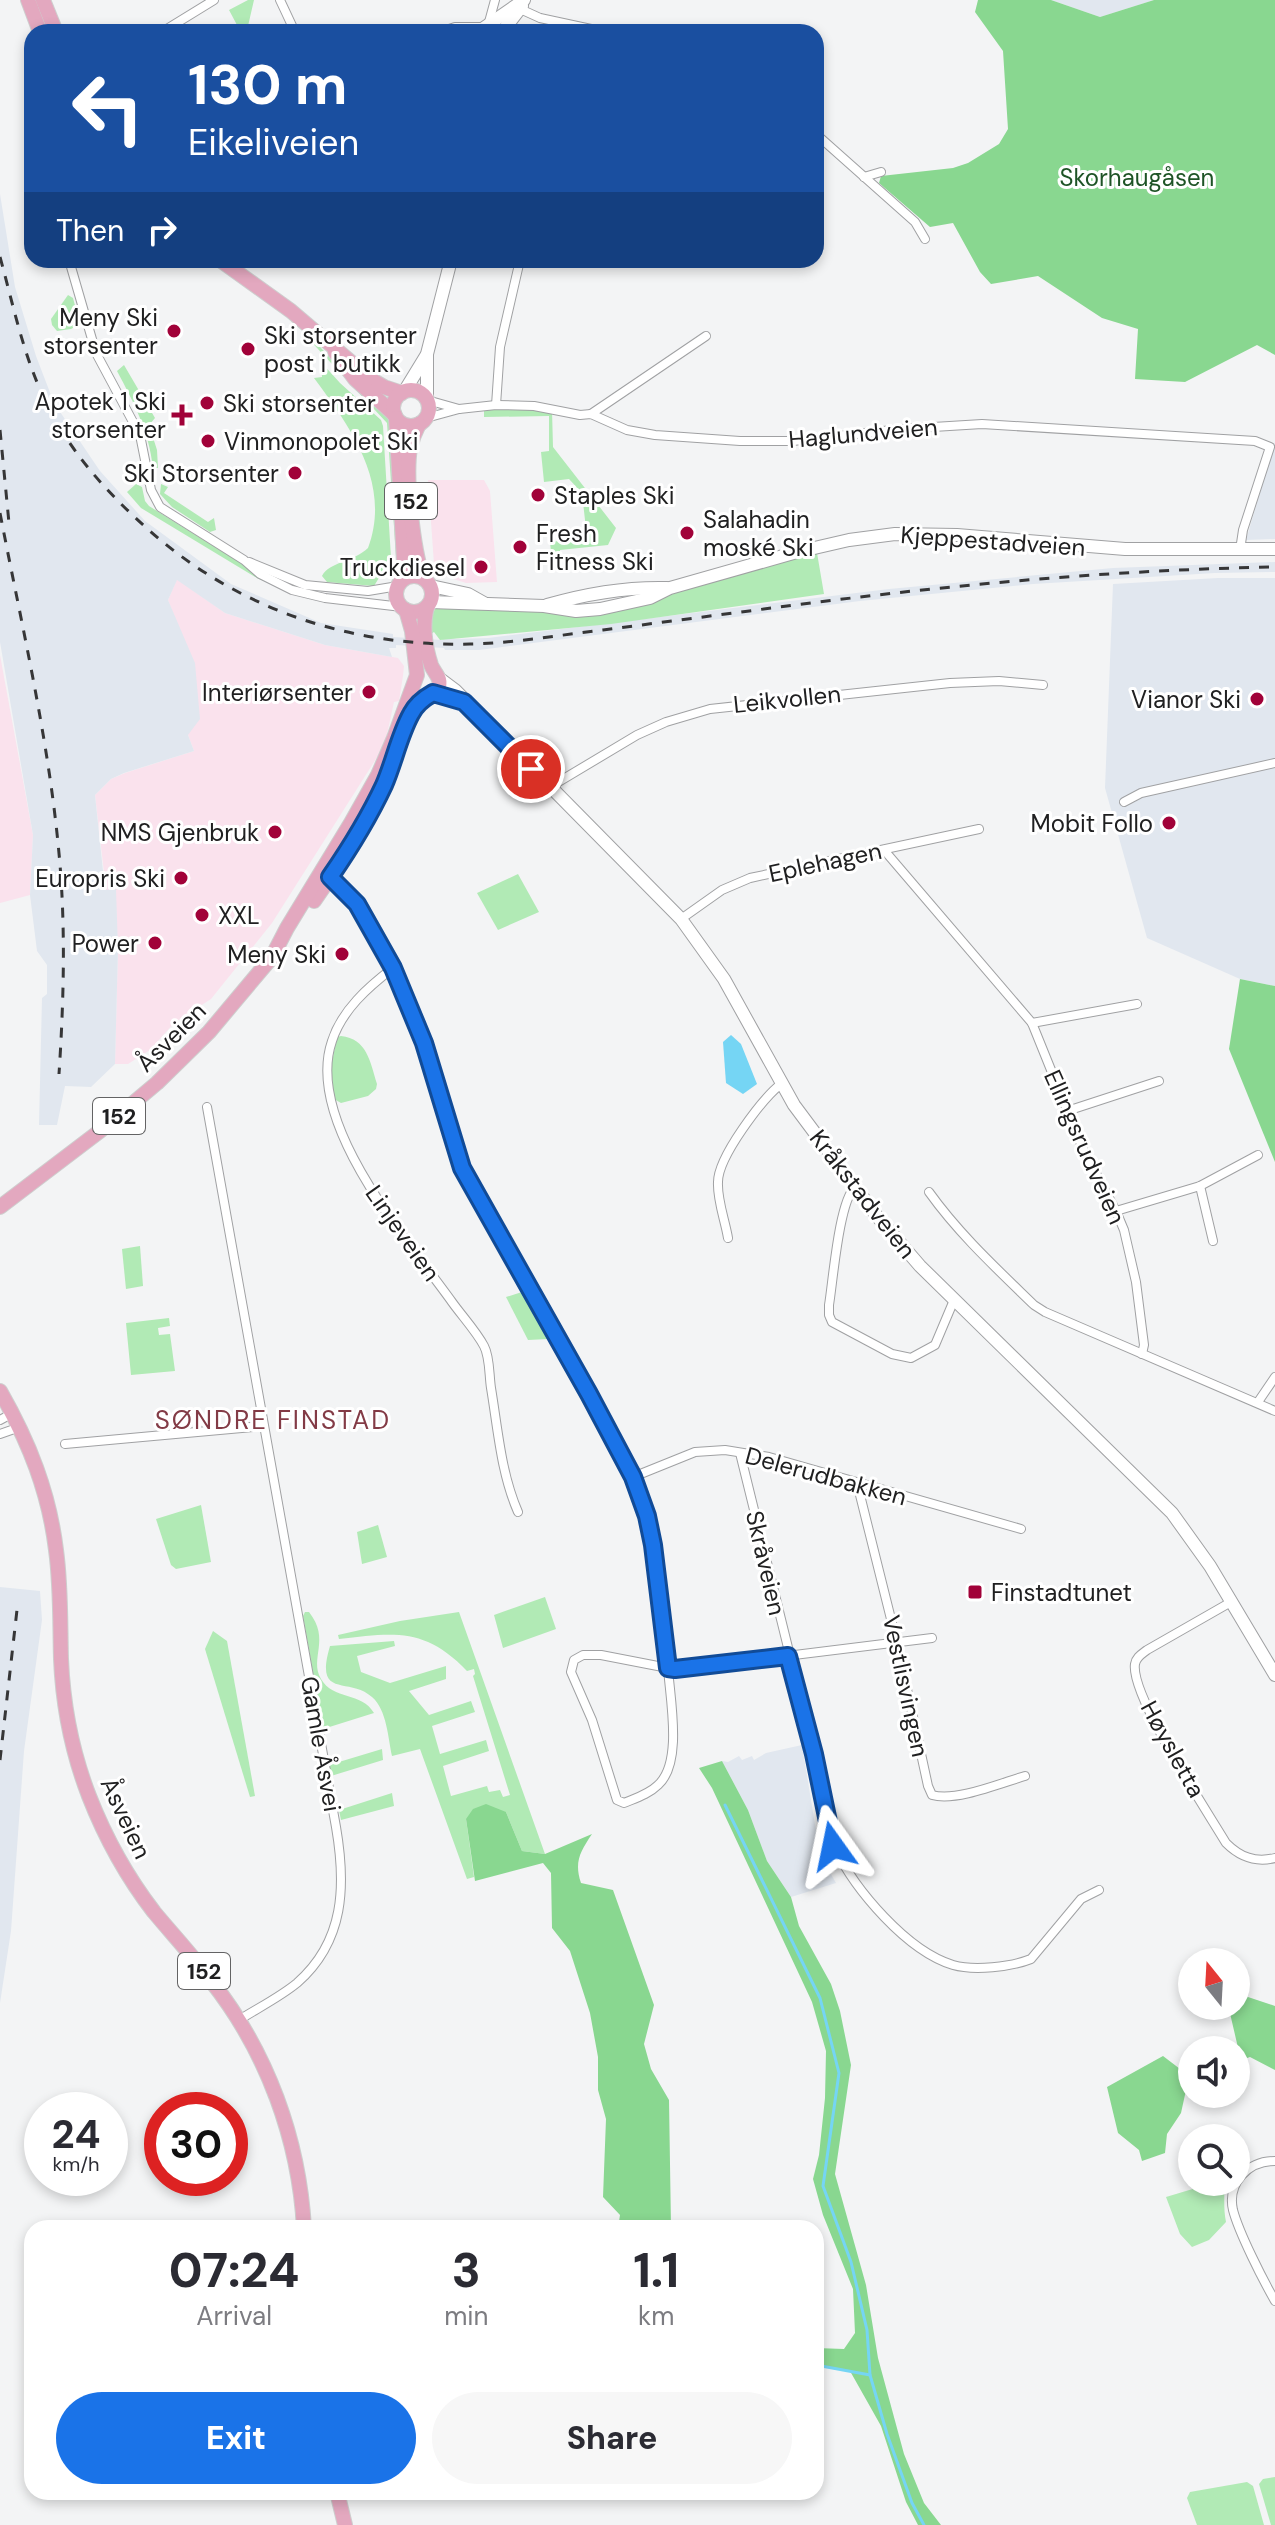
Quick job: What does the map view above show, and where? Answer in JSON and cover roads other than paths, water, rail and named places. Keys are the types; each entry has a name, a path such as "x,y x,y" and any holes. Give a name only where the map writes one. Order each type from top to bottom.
{"main road":[{"path":"28,0 37,24"},
{"path":"43,0 53,24"},
{"path":"496,24 521,4"},
{"path":"231,268 291,311 378,384 403,393 417,391 427,400"},
{"path":"332,348 355,379 396,416 409,426 422,421 429,409 427,354 449,268"},
{"path":"396,416 394,405 427,354"},
{"name":"152","path":"396,416 404,561 396,595 412,631 416,679"},
{"name":"152","path":"422,421 409,457 414,546 427,582 429,604 424,629 426,649 439,688 431,694"},
{"name":"Kjeppestadveien","path":"429,604 544,606 575,597 647,587 670,588 816,547 895,534 957,535 1089,547 1275,549"},
{"path":"400,583 412,576 427,582"},
{"name":"Kjeppestadveien","path":"427,582 468,594 484,603"},
{"path":"404,608 417,612 429,604"},
{"path":"431,694 421,693 416,679 423,671 436,675"},
{"name":"Kråkstadveien","path":"436,675 455,690 681,919 724,979 781,1084 855,1187 900,1244 954,1300 1167,1507 1200,1549 1275,1675"},
{"name":"Åsveien","path":"0,1207 157,1083 241,997 293,932 378,775 416,679"},
{"name":"Kråkstadveien","path":"431,694 464,702"},
{"name":"Åsveien","path":"326,875 353,843 384,784 410,715 421,700 431,694"},
{"name":"Åsveien","path":"0,1391 11,1420 39,1473 51,1518 58,1562 65,1701 86,1787 107,1837 135,1886 211,1980 259,2056 279,2103 295,2159 303,2220"},
{"path":"339,2500 345,2525"}],"street":[{"path":"175,24 214,0"},
{"path":"280,0 291,24"},
{"path":"491,24 495,0"},
{"path":"521,4 552,21 566,24"},
{"path":"824,141 915,222 925,239"},
{"path":"864,177 881,172"},
{"path":"71,268 96,353 140,435 154,499 160,507 244,560 260,574 292,590 325,598 404,608"},
{"path":"496,405 500,347 518,268"},
{"path":"591,414 706,336"},
{"name":"Haglundveien","path":"427,400 459,409 496,405 534,406 580,415 591,414 627,430 655,435 740,441 793,441 982,424 1255,441 1270,447 1243,530 1240,550"},
{"name":"Haglundveien","path":"422,421 459,409"},
{"path":"244,560 305,585 368,591 400,583"},
{"name":"Leikvollen","path":"550,787 637,735 666,722 710,709 950,683 999,681 1043,685"},
{"path":"1124,802 1141,793 1275,763"},
{"name":"Eplehagen","path":"681,919 714,894 750,878 979,829"},
{"name":"Ellingsrudveien","path":"884,850 1032,1023 1083,1149 1116,1211 1136,1282 1144,1345 1142,1354"},
{"path":"326,875 357,904 393,968 424,1043 462,1168 589,1394 633,1477 647,1516 668,1668 673,1755 660,1784 624,1803 617,1800 592,1720 571,1672 577,1657 590,1654 668,1668 675,1669 932,1638"},
{"name":"Linjeveien","path":"393,968 358,999 337,1028 330,1044 327,1075 332,1110 341,1137 362,1175 485,1348 508,1488 518,1512"},
{"path":"1032,1023 1137,1004"},
{"path":"1067,1111 1159,1081"},
{"path":"728,1238 718,1189 720,1170 756,1112 781,1084"},
{"name":"Gamle Åsvei","path":"207,1107 339,1840 343,1887 333,1932 321,1956 295,1985 239,2020"},
{"path":"1116,1211 1200,1186 1258,1155"},
{"path":"1200,1186 1213,1241"},
{"path":"855,1187 847,1196 843,1214 828,1311 832,1322 892,1354 911,1358 935,1345 954,1300"},
{"path":"929,1192 961,1233 1034,1305 1275,1411"},
{"path":"1258,1402 1275,1377"},
{"path":"0,1434 11,1420"},
{"path":"65,1444 263,1426"},
{"name":"Delerudbakken","path":"633,1477 695,1452 725,1450 769,1457 1021,1529"},
{"name":"Skråveien","path":"740,1453 814,1754 833,1846 869,1899 889,1922 911,1940 940,1960 956,1966 1021,1963 1031,1959 1081,1899 1099,1890"},
{"name":"Vestlisvingen","path":"857,1483 932,1795 940,1797 968,1792 1025,1776"},
{"name":"Høysletta","path":"1231,1602 1143,1653 1136,1661 1137,1674 1149,1709 1226,1843 1236,1854 1248,1859 1275,1858"},
{"path":"1275,2161 1249,2168 1237,2181 1232,2199 1236,2218 1275,2301"}],"water":[{"path":"731,1035 741,1044 757,1084 743,1094 726,1083 723,1042"}],"waterway":[{"path":"725,1805 820,1998 839,2073 823,2186 851,2262 867,2330 870,2375 887,2434 912,2503 924,2525"},
{"path":"824,2366 870,2375"}],"railway":[{"path":"0,257 24,346 44,398 77,453 104,486 184,559 221,582 259,602 340,630 383,639 426,643 487,643 970,585 1152,571 1275,567"},
{"path":"0,430 9,523"},
{"path":"0,513 40,719 58,843 63,958 59,1074"},
{"path":"0,1760 18,1601"}],"place":[{"name":"Meny Ski storsenter","path":"174,331"},
{"name":"Ski storsenter post i butikk","path":"248,349"},
{"name":"Ski storsenter","path":"207,403"},
{"name":"Apotek 1 Ski storsenter","path":"182,415"},
{"name":"Vinmonopolet Ski","path":"208,441"},
{"name":"Ski Storsenter","path":"295,473"},
{"name":"Staples Ski","path":"538,495"},
{"name":"Salahadin moské Ski","path":"687,533"},
{"name":"Fresh Fitness Ski","path":"520,547"},
{"name":"Truckdiesel","path":"481,567"},
{"name":"Interiørsenter","path":"369,692"},
{"name":"Vianor Ski","path":"1257,699"},
{"name":"Mobit Follo","path":"1169,823"},
{"name":"NMS Gjenbruk","path":"275,832"},
{"name":"Europris Ski","path":"181,878"},
{"name":"XXL","path":"202,915"},
{"name":"Power","path":"155,943"},
{"name":"Meny Ski","path":"342,954"},
{"name":"Finstadtunet","path":"975,1592"}],"district":[{"name":"SØNDRE FINSTAD","path":"273,1420"}],"park label":[{"name":"Skorhaugåsen","path":"1137,177"}]}
